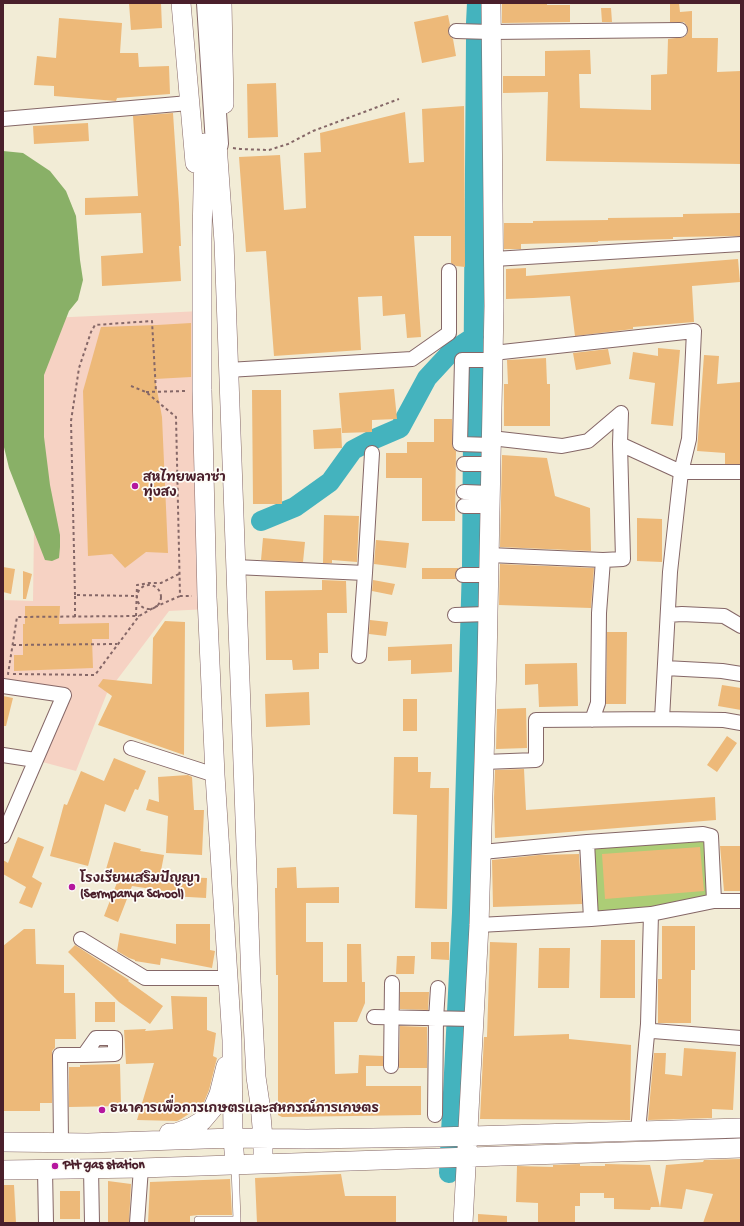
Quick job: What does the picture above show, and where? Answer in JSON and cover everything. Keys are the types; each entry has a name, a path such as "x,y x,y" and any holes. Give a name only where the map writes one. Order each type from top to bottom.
{"highway":[{"path":"194,3 215,144"},
{"path":"208,3 215,144"}],"main road":[{"path":"202,238 215,144 222,3"},
{"path":"463,1223 462,1157 470,1019 479,925 482,852 484,762 483,615 489,575 494,259 491,3"},
{"path":"181,9 202,238 202,390 207,597 215,775 232,1040 233,1138 235,1164"},
{"path":"215,144 224,242 251,982 256,1077 263,1138 263,1164"},
{"path":"88,1143 176,1133 202,1122 213,1108 219,1094 232,1040"},
{"path":"260,1104 265,1119 269,1126 275,1131 282,1135 307,1139"},
{"path":"3,1142 88,1143 233,1138 307,1139 438,1137 741,1128"},
{"path":"3,1170 141,1168 741,1148"}],"street":[{"path":"456,32 680,30"},
{"path":"3,119 189,103"},
{"path":"494,259 741,244"},
{"path":"228,370 412,359 450,332 449,271"},
{"path":"489,556 603,560 623,559 620,444 621,414 588,441 562,446 491,443 460,444 462,360 694,330 689,439 681,472 670,572 662,719"},
{"path":"620,444 681,472 741,472"},
{"path":"359,656 372,452"},
{"path":"464,464 490,464"},
{"path":"464,499 490,499"},
{"path":"235,557 365,573"},
{"path":"592,720 598,703 599,613 603,560"},
{"path":"463,574 489,575"},
{"path":"668,616 682,614 724,616 741,626"},
{"path":"455,615 483,615"},
{"path":"665,668 722,671 741,674"},
{"path":"3,686 64,695 3,836"},
{"path":"484,762 536,760 536,720 662,719 724,720 741,723"},
{"path":"131,748 215,775"},
{"path":"3,755 36,760"},
{"path":"482,852 587,842 703,834 710,836 714,901"},
{"path":"587,842 591,918"},
{"path":"479,925 650,914 714,901 741,901"},
{"path":"638,1131 648,1024 650,914"},
{"path":"81,939 145,978 228,978"},
{"path":"391,1066 392,983"},
{"path":"435,1115 442,1019 438,988"},
{"path":"374,1017 470,1019"},
{"path":"648,1024 649,1028 653,1031 741,1038"},
{"path":"61,1142 60,1055 84,1055"},
{"path":"91,1168 92,1223"},
{"path":"137,1223 141,1168"},
{"path":"45,1170 46,1223"}],"lane":[{"path":"198,1220 237,1220 235,1164"}],"path":[{"path":"215,144 240,149 269,150 288,144 313,131 399,99"},
{"path":"75,617 71,421 79,368 91,332 95,325 152,321 156,392"},
{"path":"131,386 146,392 176,417 180,596"},
{"path":"146,392 202,390"},
{"path":"138,616 137,584 161,583 179,574"},
{"path":"153,585 161,594 159,603 155,607 150,609 144,608 138,603 137,593 142,587 153,585"},
{"path":"75,595 137,596"},
{"path":"138,616 17,617 8,674 95,674 138,616 180,596 207,597"},
{"path":"12,645 117,644"}],"shaded area":[{"path":"202,311 208,609 169,611 107,693 76,771 35,760 63,695 3,686 3,600 33,601 36,387 49,318"}],"green space":[{"path":"3,151 23,153 50,171 66,191 76,216 83,280 78,300 69,311 44,375 44,437 50,485 60,535 59,558 52,561 45,560 9,468 3,443"},
{"path":"703,834 714,901 591,919 587,842"}],"building":[{"path":"129,3 161,3 162,28 131,30"},
{"path":"502,3 547,3 547,5 570,5 570,22 502,23"},
{"path":"670,3 679,3 680,12 692,11 692,38 718,38 717,72 741,71 741,164 546,161 548,92 503,93 503,76 545,76 545,51 590,50 591,74 579,74 580,108 651,110 651,75 667,74 668,39 684,37 688,30 684,22 670,22"},
{"path":"601,8 611,8 612,22 602,22"},
{"path":"448,15 450,25 448,31 449,35 453,39 456,56 422,63 414,22"},
{"path":"59,18 122,23 120,53 138,53 139,67 169,66 170,94 117,98 116,101 54,96 54,86 34,85 37,56 56,58"},
{"path":"276,83 278,137 248,138 247,84"},
{"path":"464,106 465,267 456,266 451,263 451,236 414,236 421,337 407,338 405,314 383,316 382,296 358,297 361,350 274,356 266,251 246,252 239,157 280,155 284,210 306,208 304,153 321,152 320,133 405,112 409,163 424,162 422,109"},
{"path":"173,113 181,246 179,246 181,281 102,286 101,256 143,253 141,213 85,215 85,198 138,196 133,116"},
{"path":"88,123 89,141 34,144 33,126"},
{"path":"741,213 741,236 673,237 673,239 521,244 521,249 504,249 504,223 608,220 608,218 683,217 683,214"},
{"path":"738,259 740,282 692,286 694,322 633,327 633,329 575,336 570,296 506,299 506,269 526,268 526,276"},
{"path":"191,323 191,377 155,379 162,417 168,553 146,552 125,568 112,554 88,556 83,391 101,327"},
{"path":"658,348 680,350 673,426 651,424 655,383 629,379 633,352 658,356"},
{"path":"608,349 611,364 576,370 573,353"},
{"path":"704,355 719,356 717,384 741,382 741,464 725,464 725,453 697,451"},
{"path":"546,358 547,384 550,384 550,426 504,426 504,384 508,384 507,360"},
{"path":"394,389 397,419 372,420 372,432 342,433 339,393"},
{"path":"252,390 281,390 282,504 253,504"},
{"path":"434,419 452,419 452,444 456,451 455,521 422,521 422,478 386,478 386,453 407,453 407,442 434,442"},
{"path":"341,428 342,448 314,449 313,430"},
{"path":"502,455 547,458 555,496 590,508 591,551 500,547"},
{"path":"324,515 359,516 357,562 332,560 332,563 323,563"},
{"path":"637,518 662,519 662,562 637,561"},
{"path":"263,538 305,542 303,562 261,560"},
{"path":"376,540 409,543 406,568 374,564"},
{"path":"500,564 594,568 591,608 499,605"},
{"path":"3,567 15,569 11,594 3,592"},
{"path":"422,568 458,569 455,575 456,579 422,579"},
{"path":"23,571 32,574 26,599 23,599"},
{"path":"322,580 346,581 347,613 327,613 328,653 319,653 319,669 293,670 292,660 266,660 265,591 322,590"},
{"path":"373,580 395,584 392,595 372,591"},
{"path":"25,606 60,606 59,624 109,623 109,639 92,639 93,668 14,671 14,655 23,655 23,624 25,624"},
{"path":"370,620 388,622 386,636 369,634"},
{"path":"165,621 185,622 184,755 98,725 112,696 98,686 103,679 152,684 153,638"},
{"path":"607,632 627,632 626,704 606,704"},
{"path":"452,644 452,672 411,674 411,660 388,661 388,647"},
{"path":"577,663 578,706 539,707 538,684 525,685 525,664"},
{"path":"722,685 741,688 741,710 718,706"},
{"path":"309,692 310,725 266,727 265,694"},
{"path":"3,696 13,698 6,726 3,726"},
{"path":"403,699 417,699 417,731 403,731"},
{"path":"526,708 527,748 496,749 497,709"},
{"path":"727,736 737,743 717,772 707,765"},
{"path":"394,757 418,757 418,772 431,772 430,788 449,788 447,909 415,908 417,815 393,814"},
{"path":"114,758 146,771 138,790 135,789 125,812 105,804 88,866 50,856 64,804 67,805 81,771 104,781"},
{"path":"524,769 526,810 715,797 716,820 495,838 495,770"},
{"path":"188,775 192,777 194,810 204,810 202,855 166,853 168,816 146,810 149,799 159,802 158,777"},
{"path":"18,837 44,847 32,877 42,883 32,908 19,903 26,887 3,874 3,860 8,863"},
{"path":"114,842 141,849 140,851 164,855 160,876 207,878 206,898 171,896 171,892 132,886 118,922 104,916 118,880 104,876"},
{"path":"720,846 741,846 741,891 724,891"},
{"path":"700,847 704,891 605,899 602,854"},
{"path":"579,854 582,904 493,907 492,860 539,855"},
{"path":"296,867 297,888 339,887 339,903 306,903 306,942 323,942 323,982 347,982 347,944 361,944 362,982 365,982 365,1003 357,1022 334,1022 335,1074 358,1073 359,1055 383,1056 383,1066 366,1066 366,1086 421,1086 421,1115 282,1117 278,1115 278,975 276,975 275,888 277,888 277,868"},
{"path":"176,924 210,924 210,950 215,951 212,968 161,958 160,965 135,961 117,951 120,933 176,944"},
{"path":"662,926 695,926 695,970 691,970 691,1023 658,1023 658,979 662,979"},
{"path":"24,929 35,929 36,964 64,965 64,993 75,993 76,1039 55,1039 55,1048 52,1051 52,1103 40,1103 40,1111 3,1111 3,946"},
{"path":"601,940 635,940 635,998 600,998"},
{"path":"431,942 449,942 449,960 431,959"},
{"path":"490,942 517,943 514,1036 569,1034 569,1039 631,1045 630,1120 480,1119 484,1037 487,1037"},
{"path":"75,945 129,980 128,981 163,1006 150,1024 119,1002 68,952"},
{"path":"539,948 570,948 569,988 538,988"},
{"path":"397,956 415,956 414,974 396,974"},
{"path":"400,992 429,992 428,1010 400,1009"},
{"path":"171,996 207,997 207,1030 216,1033 213,1056 217,1058 209,1090 204,1102 198,1108 177,1121 137,1120 154,1063 126,1064 124,1030 146,1029 145,1031 173,1029"},
{"path":"95,1002 115,1002 115,1022 95,1022"},
{"path":"400,1026 427,1027 427,1068 399,1068"},
{"path":"684,1048 736,1052 733,1110 712,1109 712,1118 648,1120 654,1053 666,1053 665,1074 682,1076"},
{"path":"120,1064 121,1106 69,1107 69,1067 80,1067 80,1065"},
{"path":"741,1159 741,1223 703,1223 713,1194 686,1189 682,1209 660,1207 666,1165 703,1162 704,1160"},
{"path":"580,1164 580,1166 605,1166 605,1164 650,1165 660,1207 651,1207 650,1210 614,1209 614,1198 604,1198 604,1193 580,1193 580,1206 575,1206 575,1223 538,1223 538,1203 516,1202 517,1166 553,1167 553,1165"},
{"path":"341,1174 345,1196 396,1196 396,1223 257,1223 255,1178"},
{"path":"230,1179 232,1215 190,1216 190,1223 148,1223 150,1182"},
{"path":"108,1181 131,1184 129,1223 108,1223"},
{"path":"3,1185 14,1185 16,1223 3,1223"},
{"path":"60,1191 80,1191 80,1219 60,1219"},
{"path":"478,1214 507,1216 507,1223 478,1223"}],"waterway":[{"path":"476,23 477,3"},
{"path":"449,1173 462,913 472,565 476,38"},
{"path":"261,521 295,507 330,482 353,450 400,428 427,378 451,352 474,337"}],"place":[{"name":"สหไทยพลาซ่า ทุ่งสง","path":"135,486"},
{"name":"โรงเรียนเสริมปัญญา (Sermpanya School)","path":"72,887"},
{"name":"ธนาคารเพื่อการเกษตรและสหกรณ์การเกษตร","path":"102,1110"},
{"name":"Ptt gas station","path":"55,1166"}]}
